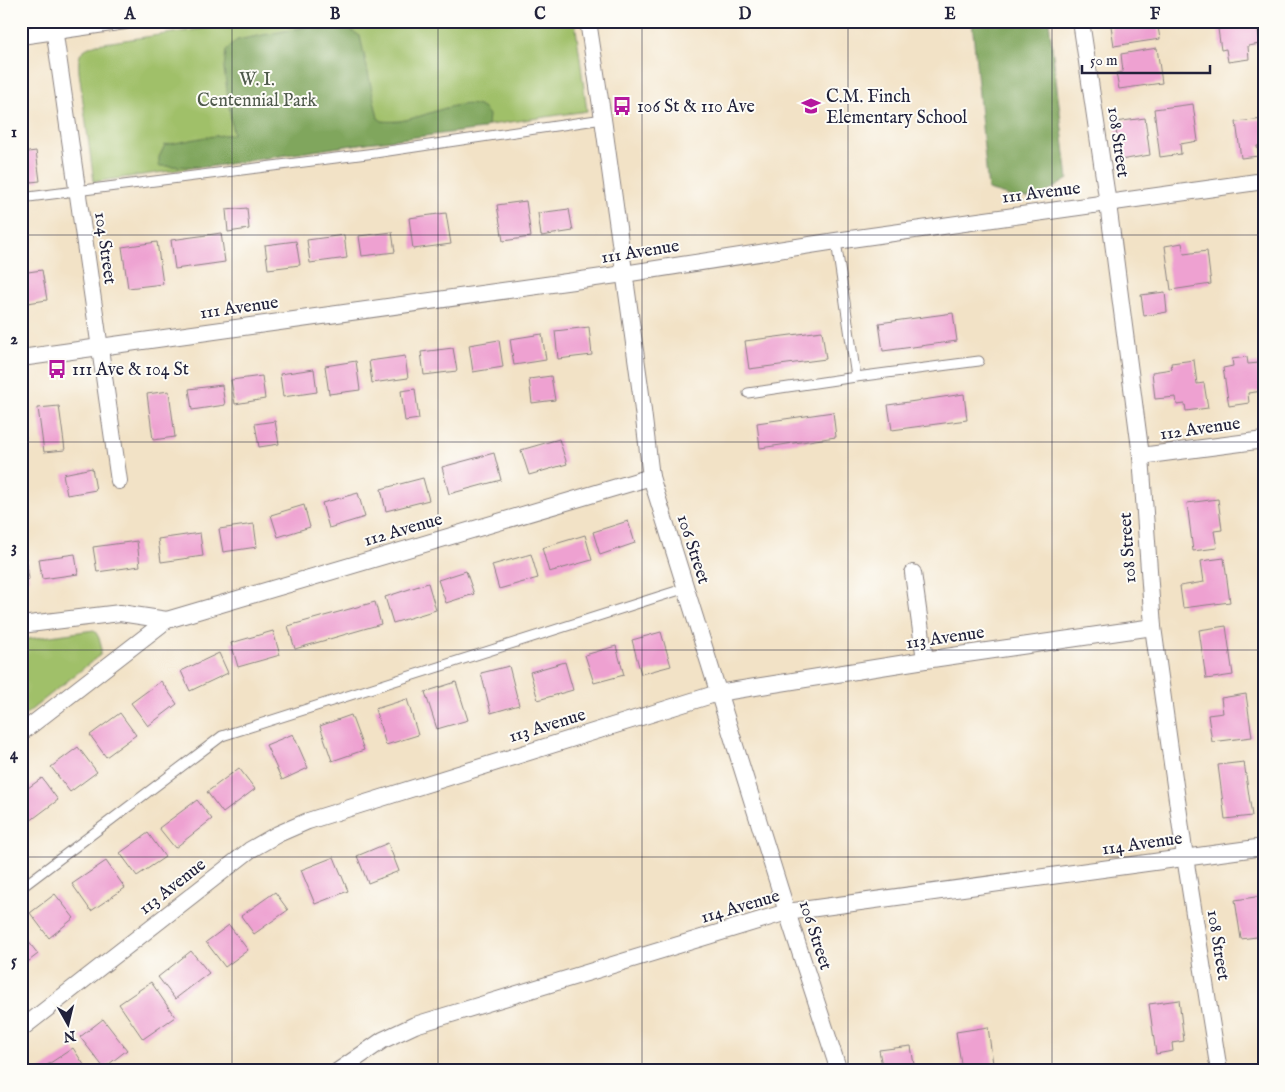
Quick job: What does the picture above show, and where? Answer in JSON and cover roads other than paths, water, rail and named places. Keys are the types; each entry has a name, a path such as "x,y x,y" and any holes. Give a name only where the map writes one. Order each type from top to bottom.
{"street":[{"path":"21,36 54,26 125,21"},
{"name":"106 Street","path":"588,21 651,477 787,912 840,1071"},
{"name":"108 Street","path":"1082,21 1141,456 1153,627 1185,857 1220,1071"},
{"name":"104 Street","path":"54,26 119,481"},
{"name":"111 Avenue","path":"21,358 624,274 836,241 1264,181"},
{"name":"112 Avenue","path":"1141,456 1264,440"},
{"name":"112 Avenue","path":"21,733 167,620 651,477"},
{"path":"913,574 925,660"},
{"name":"112 Avenue","path":"21,626 120,612 167,620"},
{"name":"113 Avenue","path":"21,1029 250,850 308,820 718,693 925,660 1153,627"},
{"name":"114 Avenue","path":"338,1071 383,1040 415,1025 787,912 1264,847"}],"lane":[{"path":"21,198 375,153 603,119"},
{"path":"836,241 856,377"},
{"path":"748,393 979,361"},
{"path":"21,888 222,736 686,588"}],"place":[{"name":"106 St & 110 Ave","path":"622,106"},
{"name":"C.M. Finch Elementary School","path":"811,106"},
{"name":"111 Ave & 104 St","path":"57,369"}],"park label":[{"name":"W. I. Centennial Park","path":"257,89"}]}
